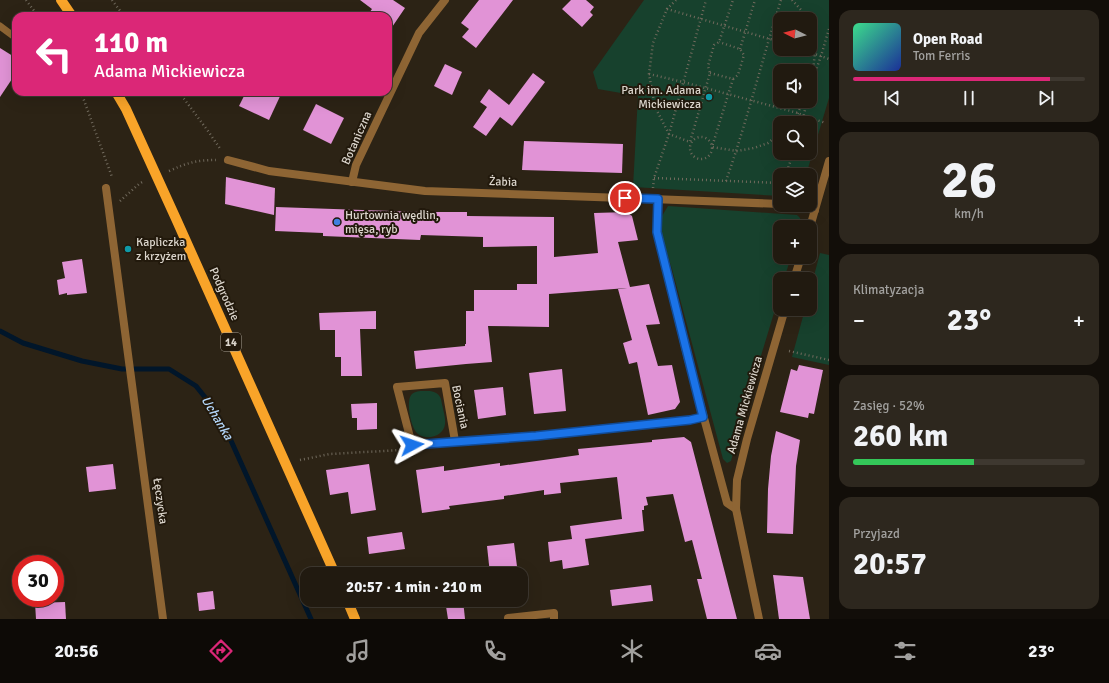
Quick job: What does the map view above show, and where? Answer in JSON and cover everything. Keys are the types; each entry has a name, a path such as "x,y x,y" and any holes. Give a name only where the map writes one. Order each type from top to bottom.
{"main road":[{"path":"62,0 68,12"},
{"name":"Podgrodzie","path":"118,96 126,109 174,214 332,567"},
{"path":"350,607 355,619"}],"street":[{"name":"Botaniczna","path":"392,90 419,33 444,0"},
{"name":"Botaniczna","path":"352,182 356,165 389,96"},
{"name":"Żabia","path":"228,160 269,171 425,191 773,204"},
{"path":"817,203 829,161"},
{"name":"Łęczycka","path":"106,188 163,619"},
{"name":"Adama Mickiewicza","path":"655,199 657,232 703,417 727,502 736,509"},
{"name":"Adama Mickiewicza","path":"759,619 736,509 738,480 747,439 783,316"},
{"name":"Bociania","path":"455,441 445,383 397,387 412,445 536,436 690,420 703,417"},
{"path":"508,619 554,613 554,619"}],"lane":[{"path":"0,26 12,35"}],"path":[{"path":"26,0 35,12"},
{"path":"112,0 121,12"},
{"path":"676,0 667,9 653,43 649,74 655,107 669,134 690,142"},
{"path":"655,199 654,178 669,134 706,0"},
{"path":"719,42 740,49 744,55 738,75 733,79 711,153 703,160 693,157 690,153 690,142 710,73 708,66 714,45 719,42 733,0"},
{"path":"740,49 755,0"},
{"path":"726,181 737,151 781,0"},
{"path":"792,0 802,12"},
{"path":"667,9 773,39"},
{"path":"817,67 829,29"},
{"path":"817,55 829,59"},
{"path":"710,73 733,79"},
{"path":"649,74 752,100 804,116 806,108"},
{"path":"83,96 114,182"},
{"path":"182,96 228,160"},
{"path":"796,116 800,108"},
{"path":"817,120 826,123"},
{"path":"690,142 694,138 703,137 708,139 712,147"},
{"path":"712,147 737,151 754,148 768,143 773,139"},
{"path":"169,171 181,165 201,160 228,160"},
{"path":"654,178 773,183"},
{"path":"117,196 118,203 139,184 145,181"},
{"path":"789,351 829,360"},
{"path":"300,460 330,454 404,450 412,445"}],"green space":[{"name":"Park im. Adama Mickiewicza","path":"644,0 829,0 829,98 817,138 817,116 773,116 773,160 810,160 808,168 773,168 773,196 633,187 638,96 598,89 593,72"},
{"path":"668,206 797,215 801,220 773,220 773,264 789,264 786,272 773,272 773,316 731,461 727,463 723,459 672,269 662,238 662,216"},
{"path":"820,253 829,255 829,365 792,357 803,316 817,316 817,272 815,272"},
{"path":"421,391 430,391 437,394 441,399 445,424 442,432 434,436 426,437 415,431 411,421 409,402 412,394"}],"building":[{"path":"360,0 393,0 405,8 392,27 392,12 370,12 372,9"},
{"path":"479,0 513,0 476,48 462,37 469,29 461,23"},
{"path":"571,0 586,0 594,7 590,12 593,15 582,27 562,9"},
{"path":"0,48 12,56 12,79 0,97"},
{"path":"445,64 462,72 452,95 434,86"},
{"path":"533,73 545,82 512,126 500,117 486,136 473,127 487,107 480,102 489,89 509,105"},
{"path":"244,96 280,96 269,120 239,106"},
{"path":"316,104 344,118 331,144 303,130"},
{"path":"524,141 623,144 622,173 522,170"},
{"path":"226,177 275,188 274,215 225,204"},
{"path":"276,207 420,212 467,212 467,216 554,217 554,257 598,253 594,213 627,212 632,216 638,240 618,242 630,287 649,284 660,324 646,325 658,366 672,365 680,402 675,409 648,415 637,362 629,364 623,343 632,340 618,289 627,288 549,294 549,327 488,326 492,362 416,369 414,351 465,346 466,311 474,311 474,290 517,290 517,284 537,284 537,246 483,247 483,237 421,235 420,240 323,236 323,233 275,231"},
{"path":"82,259 87,293 67,295 67,293 59,295 57,280 65,278 62,262"},
{"path":"376,311 376,329 360,329 362,376 341,376 341,357 335,357 335,330 320,330 319,313"},
{"path":"799,365 823,370 814,414 809,413 808,418 780,412 791,369 797,371"},
{"path":"562,369 566,411 534,414 529,373"},
{"path":"503,387 506,415 478,419 474,390"},
{"path":"377,403 377,429 357,430 357,418 352,418 351,404"},
{"path":"776,431 800,440 796,466 793,534 767,533 768,489 771,456"},
{"path":"684,437 691,442 737,619 707,619 697,579 702,579 692,540 685,542 673,494 646,497 648,505 644,506 644,510 642,510 644,531 585,539 589,565 563,569 562,560 550,562 548,542 572,539 570,526 622,519 617,477 560,483 561,493 544,495 544,490 504,496 504,499 449,506 450,509 422,513 416,470 444,466 444,471 500,463 500,466 579,455 578,449 652,442 652,440"},
{"path":"113,464 116,489 89,492 86,467"},
{"path":"369,464 376,510 351,514 348,492 330,495 326,470"},
{"path":"402,532 405,549 369,554 367,537"},
{"path":"514,543 517,567 489,567 487,546"},
{"path":"773,575 803,577 810,619 779,619"},
{"path":"651,585 653,601 612,606 610,590"},
{"path":"213,591 215,609 199,611 197,593"},
{"path":"64,602 66,619 36,619 35,607 64,607"},
{"path":"446,607 464,607 465,619 448,619"}],"waterway":[{"name":"Uchanka","path":"0,331 23,343 82,361 122,369 169,369 196,386 212,406 228,434 311,619"}],"place":[{"name":"Park im. Adama Mickiewicza","path":"709,97"},
{"name":"Hurtownia wędlin, mięsa, ryb","path":"337,222"},
{"name":"Kapliczka z krzyżem","path":"128,249"}],"route":[{"path":"412,445 536,436 690,420 703,417 657,232 658,199 625,198"}]}
